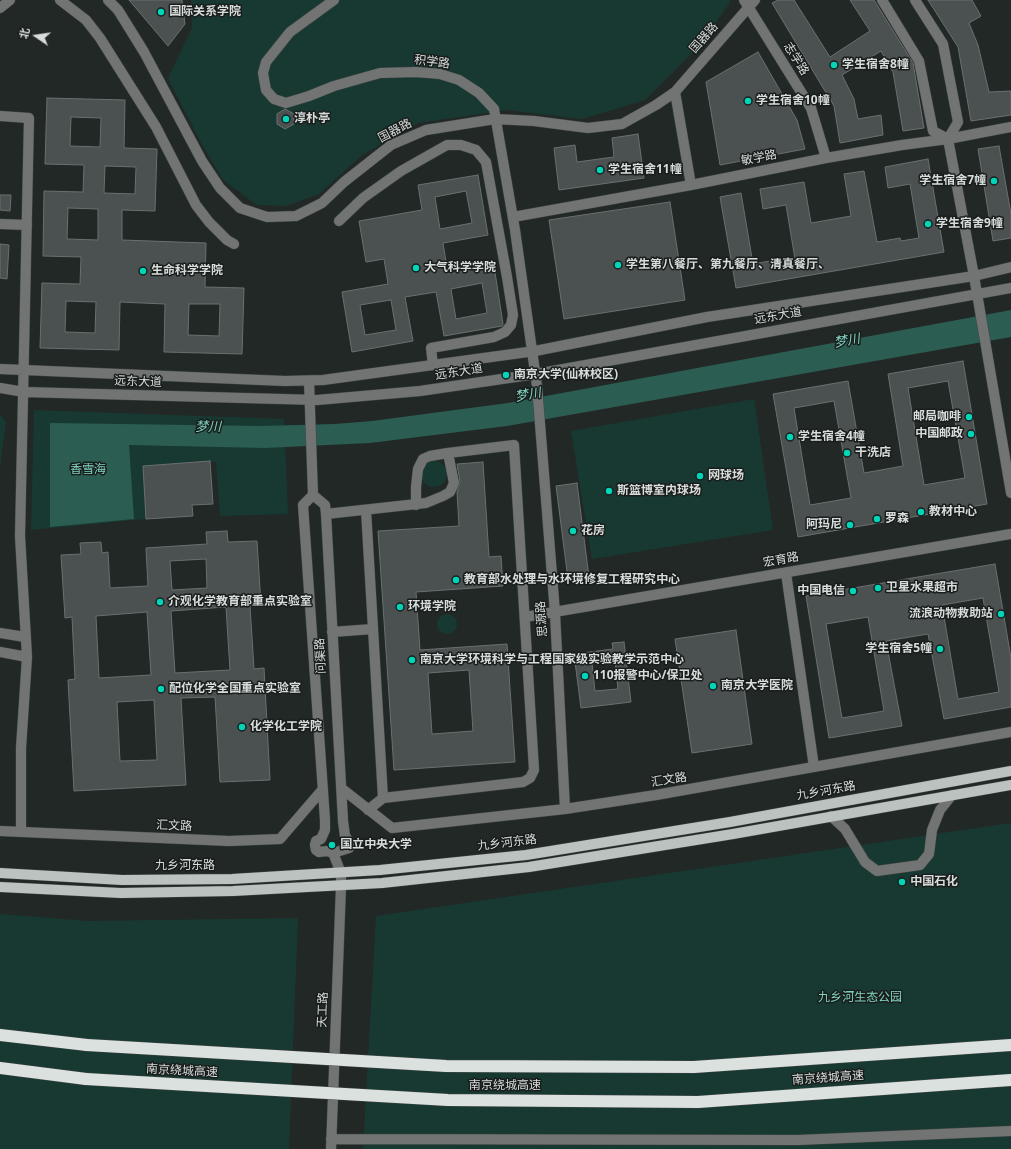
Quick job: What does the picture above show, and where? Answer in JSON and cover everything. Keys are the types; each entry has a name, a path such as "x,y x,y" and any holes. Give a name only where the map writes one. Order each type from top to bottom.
{"highway":[{"name":"南京绕城高速","path":"0,1035 87,1045 446,1066 694,1067 1011,1045"},
{"name":"南京绕城高速","path":"0,1068 86,1080 448,1100 690,1102 1011,1080"}],"main road":[{"name":"九乡河东路","path":"0,873 122,880 232,879 340,873 526,855 738,820 1011,772"},
{"path":"0,887 121,893 233,891 341,886 529,867 1011,785"}],"street":[{"path":"0,8 10,0"},
{"path":"60,0 86,20 100,38 156,127 196,205 209,222 227,240 234,244"},
{"name":"国器路","path":"108,0 118,10 144,52 202,161 220,188 240,208 267,217 296,216 322,203 344,182 391,145 426,130 495,119 534,120 588,128 622,124 656,105 675,92 746,4 755,0"},
{"name":"积学路","path":"334,0 290,32 266,62 263,73 266,90 274,99 286,103 334,86 380,73 416,72 440,74 459,80 479,93 494,109 513,217 537,386"},
{"path":"882,0 919,61 933,131 948,139"},
{"path":"915,0 943,44 958,122 948,139 988,350 1011,493"},
{"name":"志学路","path":"746,4 811,108 826,158"},
{"path":"675,92 691,185"},
{"path":"0,116 29,118 20,536 27,657 21,748 21,832"},
{"name":"敏学路","path":"513,217 691,185 826,158 948,139 1011,127"},
{"path":"338,221 363,198 400,171 447,145 461,145 476,150 486,162 511,300 513,314 511,325 505,332 494,337 431,348 434,365"},
{"path":"0,224 27,225"},
{"name":"远东大道","path":"0,369 309,381 533,351 707,317 974,276 1011,267"},
{"name":"远东大道","path":"0,388 24,392 310,400 420,391 536,374 1011,288"},
{"path":"309,381 313,495"},
{"name":"思源路","path":"537,386 555,613 565,809"},
{"path":"368,810 383,798 523,782 530,778 534,770 514,445 448,453 430,456 423,459 418,469 416,505"},
{"path":"326,514 416,505 426,503 450,492 454,483 448,453"},
{"name":"问渠路","path":"313,495 325,505 326,514 343,821 345,836 348,840 349,848 333,853 316,850 316,841 321,839 325,830 325,820 303,505 313,495"},
{"path":"366,510 383,798"},
{"name":"宏育路","path":"525,617 1011,534"},
{"path":"786,573 814,767"},
{"path":"332,632 373,629"},
{"path":"0,633 25,637"},
{"path":"0,652 27,657"},
{"name":"汇文路","path":"341,788 392,828 565,809 694,789 1011,732"},
{"name":"汇文路","path":"0,831 229,841 280,839 323,789"},
{"path":"830,816 846,829 865,862 877,871 920,865 929,854 932,830 940,810 952,795"},
{"name":"天工路","path":"331,1144 341,886 340,873 333,853"},
{"path":"331,1144 798,1140 1011,1131"}],"green space":[{"path":"191,0 729,0 730,3 696,49 645,100 582,119 507,110 418,123 362,155 319,194 286,206 257,205 223,180 200,141 168,78 192,28"},
{"name":"网球场","path":"754,399 773,530 592,559 571,431"},
{"name":"香雪海","path":"34,410 284,419 288,514 220,516 216,462 193,462 143,466 146,519 31,530"},
{"path":"0,415 6,422 0,467"},
{"path":"434,461 443,465 447,474 443,483 434,487 425,483 421,474 425,465"},
{"path":"443,614 451,614 457,620 457,628 451,634 443,634 437,628 437,620"},
{"name":"九乡河生态公园","path":"1011,823 1011,1149 363,1149 376,916"},
{"path":"0,914 87,921 298,918 289,1149 0,1149"}],"water":[{"name":"梦川","path":"1011,310 1011,337 507,426 370,443 265,448 129,445 134,519 50,527 50,423 260,426 335,424 372,421 508,403"}],"building":[{"name":"国际关系学院","path":"129,0 182,0 185,24 168,46"},
{"name":"学生宿舍8幢","path":"778,0 794,0 830,57 870,31 850,0 874,0 913,63 924,128 903,131 893,72 881,51 842,75 854,99 858,119 881,115 883,135 840,143 834,106 772,3"},
{"path":"928,0 972,0 981,16 969,23 978,45 989,92 1011,91 1011,115 971,121 958,47"},
{"name":"学生宿舍10幢","path":"758,52 797,120 805,149 720,165 706,82"},
{"path":"47,98 125,100 124,148 157,149 155,211 122,210 122,240 206,243 205,287 244,288 242,354 164,352 165,304 120,302 119,350 40,348 42,283 80,284 81,257 43,256 44,191 83,192 84,165 45,164","holes":["71,117 101,118 100,147 70,146","105,166 136,167 135,194 104,193","68,208 98,209 98,240 67,239","66,301 96,302 95,333 65,332","189,304 220,304 219,336 188,335"]},
{"name":"淳朴亭","path":"285,109 294,114 294,124 285,129 277,124 277,114"},
{"name":"学生宿舍11幢","path":"638,134 644,178 559,190 554,148 575,145 577,162 614,157 612,138"},
{"name":"学生宿舍7幢","path":"999,146 1011,214 1011,238 993,241 978,149"},
{"name":"学生宿舍9幢","path":"928,159 944,252 736,288 720,197 741,193 753,264 776,260 777,262 795,259 786,205 763,209 760,189 804,182 811,223 851,216 844,174 864,171 877,242 900,238 901,241 919,238 910,184 888,188 885,167"},
{"path":"478,175 488,235 443,243 448,274 494,266 503,324 502,326 444,336 436,292 405,297 413,341 352,352 342,292 388,284 384,259 366,262 359,221 422,210 418,185","holes":["466,191 472,223 440,229 435,197","482,283 487,313 456,319 451,289","391,300 396,330 365,335 360,305"]},
{"path":"0,195 11,195 10,211 0,210"},
{"name":"学生第八餐厅、第九餐厅、清真餐厅、","path":"670,202 685,300 564,319 549,220"},
{"path":"0,244 9,245 7,279 0,278"},
{"name":"学生宿舍4幢","path":"963,361 987,504 798,537 773,394 848,381 864,473 903,466 888,374","holes":["948,381 965,478 924,485 908,388","834,401 851,498 810,505 794,408"]},
{"path":"210,461 213,504 192,505 193,516 146,519 143,466"},
{"name":"环境学院","path":"483,462 489,557 501,556 503,586 416,592 420,650 507,644 515,762 394,770 378,531 459,526 457,492 460,482 457,464","holes":["469,670 473,731 432,734 428,673"]},
{"name":"花房","path":"577,483 589,577 568,579 556,486"},
{"path":"227,531 228,542 257,541 261,605 250,606 254,669 264,668 270,780 220,782 215,697 181,698 186,785 74,791 68,680 75,679 72,617 65,618 61,555 81,554 80,543 101,542 102,553 108,552 110,588 148,586 146,548 207,544 206,532","holes":["206,559 207,588 172,590 170,561","226,607 230,670 175,673 171,611","147,612 151,675 99,678 96,616","154,700 157,760 120,761 117,702"]},
{"name":"学生宿舍5幢","path":"995,564 1011,658 1011,707 944,719 928,634 886,641 902,726 829,738 806,596","holes":["983,598 999,692 958,699 942,605","868,617 884,711 842,718 826,624"]},
{"name":"南京大学医院","path":"736,630 752,744 692,753 675,639"},
{"name":"110报警中心/保卫处","path":"624,642 631,702 581,708 574,654 613,649 612,643","holes":["615,661 618,689 595,691 592,663"]}],"place":[{"name":"国际关系学院","path":"161,12"},
{"name":"学生宿舍8幢","path":"834,65"},
{"name":"学生宿舍10幢","path":"748,101"},
{"name":"淳朴亭","path":"286,119"},
{"name":"学生宿舍11幢","path":"600,170"},
{"name":"学生宿舍7幢","path":"994,181"},
{"name":"学生宿舍9幢","path":"928,224"},
{"name":"学生第八餐厅、第九餐厅、清真餐厅、","path":"618,265"},
{"name":"大气科学学院","path":"416,268"},
{"name":"生命科学学院","path":"143,271"},
{"name":"南京大学(仙林校区)","path":"506,375"},
{"name":"邮局咖啡","path":"969,417"},
{"name":"中国邮政","path":"971,434"},
{"name":"学生宿舍4幢","path":"790,437"},
{"name":"干洗店","path":"847,453"},
{"name":"网球场","path":"700,476"},
{"name":"斯篮博室内球场","path":"609,491"},
{"name":"教材中心","path":"921,512"},
{"name":"罗森","path":"877,519"},
{"name":"阿玛尼","path":"850,525"},
{"name":"花房","path":"573,531"},
{"name":"教育部水处理与水环境修复工程研究中心","path":"456,580"},
{"name":"卫星水果超市","path":"878,588"},
{"name":"中国电信","path":"853,591"},
{"name":"介观化学教育部重点实验室","path":"160,602"},
{"name":"环境学院","path":"400,607"},
{"name":"流浪动物救助站","path":"1001,614"},
{"name":"学生宿舍5幢","path":"940,649"},
{"name":"南京大学环境科学与工程国家级实验教学示范中心","path":"412,660"},
{"name":"110报警中心/保卫处","path":"585,676"},
{"name":"南京大学医院","path":"713,686"},
{"name":"配位化学全国重点实验室","path":"161,689"},
{"name":"化学化工学院","path":"242,727"},
{"name":"国立中央大学","path":"332,845"},
{"name":"中国石化","path":"902,882"}]}
